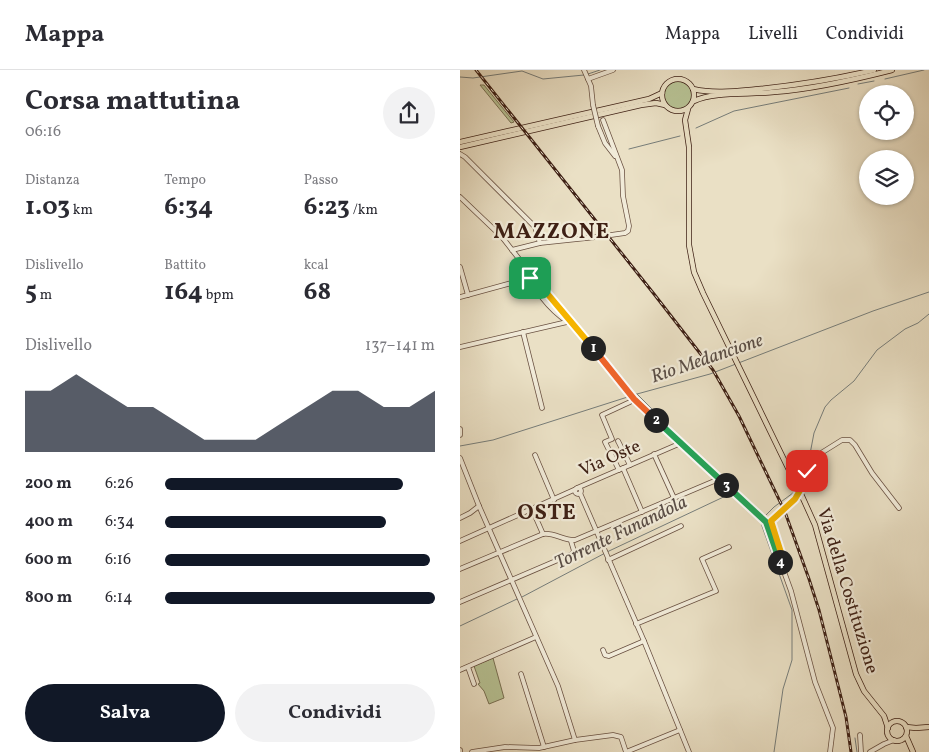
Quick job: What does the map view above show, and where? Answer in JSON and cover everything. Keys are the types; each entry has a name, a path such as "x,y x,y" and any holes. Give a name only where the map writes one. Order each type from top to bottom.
{"main road":[{"path":"460,142 649,99 662,93 666,85 676,79 685,80 693,89 706,92 775,88 828,80 874,70"},
{"path":"674,111 681,112 688,109 694,101 706,96 775,92 819,86 892,70"},
{"path":"693,89 694,101"},
{"path":"662,93 665,105"},
{"path":"460,147 656,103 665,105 674,111 686,124"},
{"name":"Via della Costituzione","path":"688,109 686,124 689,147 688,232 690,255 701,287 812,516 856,674 864,691 884,716"},
{"path":"884,716 902,722 911,750"},
{"path":"884,716 888,728 888,736 894,740 916,728 929,727"},
{"path":"888,728 891,723 896,721"}],"street":[{"path":"613,70 586,75 591,86 598,126 606,143 619,162"},
{"path":"603,120 622,170 623,196 629,226 625,233 612,235"},
{"path":"460,154 536,226 540,243"},
{"path":"460,197 502,237 522,264 644,410 765,521 800,618 815,682 832,728 830,752"},
{"path":"512,250 540,243 606,236"},
{"path":"522,264 529,278 556,313 574,327"},
{"path":"514,282 523,275 522,264"},
{"path":"460,266 468,295"},
{"path":"460,297 532,277 535,279"},
{"path":"550,324 559,319 561,310"},
{"path":"460,347 550,324 567,322"},
{"path":"523,332 542,408"},
{"path":"630,402 602,415 612,439 605,442 621,469 642,512"},
{"path":"460,429 460,435"},
{"path":"780,563 783,559 775,536 772,519 795,499 802,487 807,471 818,455 842,440 850,440 855,444 872,473 899,508"},
{"path":"618,441 630,465"},
{"name":"Via Oste","path":"460,541 561,496 577,491 621,469 681,443"},
{"path":"654,454 674,498"},
{"path":"535,455 554,500"},
{"path":"460,458 558,686 575,740"},
{"path":"460,570 543,534 548,533 571,541 719,479"},
{"path":"577,491 644,641 689,752"},
{"path":"460,518 479,506"},
{"path":"532,509 543,534"},
{"path":"608,559 681,526"},
{"path":"460,602 572,554 574,551 571,541"},
{"path":"636,624 716,591 702,559 729,547"},
{"path":"460,670 536,637"},
{"path":"603,650 605,655 609,656 644,641"},
{"path":"468,667 474,684"},
{"path":"521,674 544,747"},
{"path":"472,752 503,747 537,748 613,735 621,738 627,752 680,730"},
{"path":"860,735 861,752"},
{"path":"884,744 888,736"},
{"path":"870,752 894,740"}],"green space":[{"path":"678,81 688,85 692,95 688,105 678,109 668,105 664,95 668,85"},
{"path":"480,85 484,85 514,122 511,123"},
{"path":"493,658 504,698 489,704 484,691 478,684 480,683 474,666"}],"waterway":[{"path":"588,74 600,70"},
{"path":"885,79 924,70"},
{"path":"460,77 473,78 522,71 543,79 584,75"},
{"path":"858,84 874,81"},
{"path":"696,128 734,111 849,88"},
{"path":"629,149 680,136"},
{"name":"Rio Medancione","path":"460,446 493,440 637,394 710,374 873,311 929,292"},
{"path":"799,486 801,474 810,454 814,433 825,407 854,381 877,350 929,314"},
{"path":"637,394 682,439"},
{"name":"Torrente Funandola","path":"704,461 736,491"},
{"path":"764,517 797,490"},
{"name":"Torrente Funandola","path":"522,597 609,551 732,493"},
{"path":"762,521 762,526 792,610 792,660 783,689 774,752"},
{"name":"Torrente Funandola","path":"460,626 517,599"},
{"path":"855,738 857,752"}],"railway":[{"path":"476,70 713,370 739,416 785,512 809,579 819,610 846,717 851,752"}],"district":[{"name":"MAZZONE","path":"552,232"},
{"name":"OSTE","path":"547,513"}],"route":[{"path":"530,278 535,279 644,410 766,522 780,563 783,559 771,521 795,499 802,487 807,471"}]}
